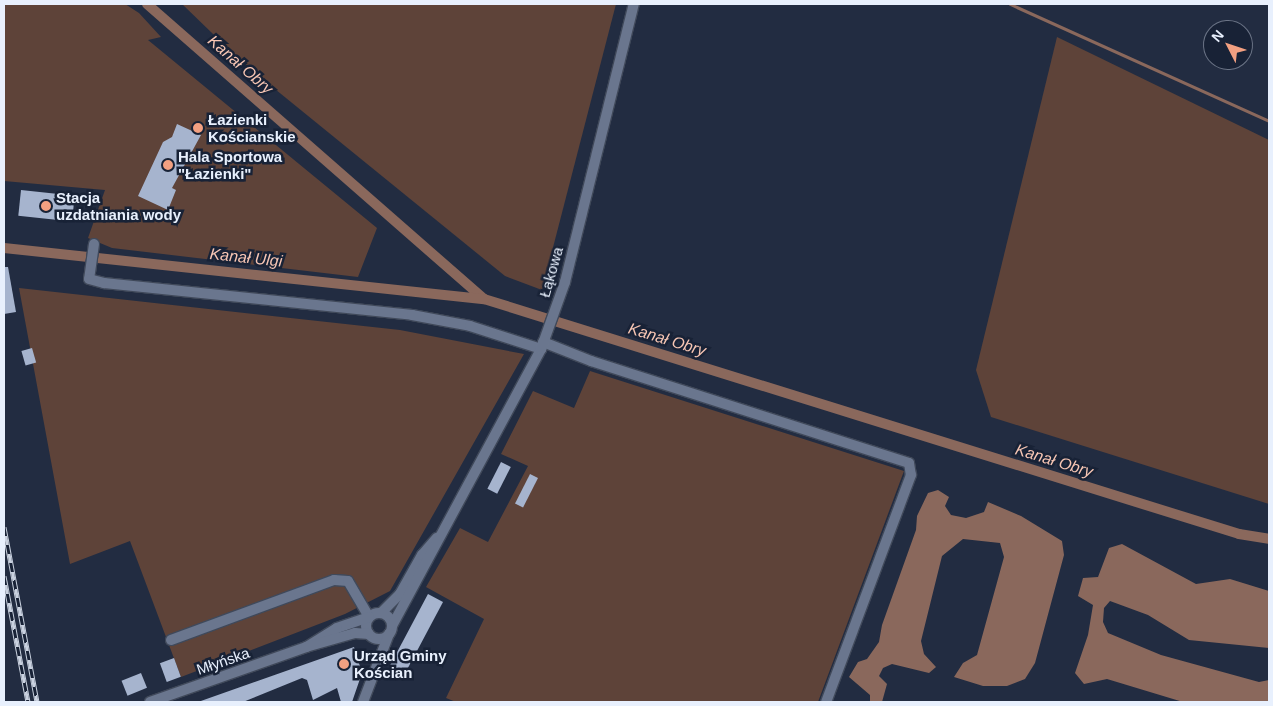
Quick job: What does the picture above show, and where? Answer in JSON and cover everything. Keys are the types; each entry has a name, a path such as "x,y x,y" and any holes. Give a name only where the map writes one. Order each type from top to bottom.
{"street":[{"name":"Łąkowa","path":"363,702 378,658 391,630 543,343 559,299 634,4"},
{"path":"94,246 89,279 412,315 470,326 543,343 591,361 909,463 911,475 826,702"},
{"name":"Łąkowa","path":"382,612 400,594 422,555 444,530"},
{"path":"171,640 334,580 348,581 369,617"},
{"path":"370,635 381,639 391,630 390,617 382,612 369,617 366,625 378,658"},
{"name":"Młyńska","path":"306,647 337,628 369,617"},
{"name":"Młyńska","path":"150,702 306,647 355,633 370,635"}],"shaded area":[{"path":"4,4 125,4 139,13 161,37 148,40 377,228 358,277 112,248 88,238 105,190 4,181"},
{"path":"182,4 616,4 542,290 505,276 243,63"},
{"path":"1057,37 1269,140 1269,504 991,417 976,370"},
{"path":"19,288 400,330 524,354 390,591 345,614 181,677 130,541 70,564"},
{"path":"590,371 904,471 818,702 456,702 446,698 484,619 426,587 460,528 488,542 528,466 501,454 533,391 574,408"},
{"path":"938,490 949,497 945,506 951,515 966,518 984,512 988,502 1021,516 1062,541 1064,555 1035,663 1025,679 1007,686 983,686 954,677 963,663 977,655 1004,557 1000,543 963,539 942,556 921,641 924,654 936,667 929,673 892,664 883,668 879,676 887,684 882,702 870,702 870,695 849,677 858,662 867,659 879,642 882,625 916,530 917,516 928,493"},
{"path":"1122,544 1196,584 1230,579 1269,591 1269,648 1189,640 1148,615 1110,601 1104,608 1103,622 1108,633 1161,655 1259,682 1269,680 1269,702 1183,702 1107,679 1084,684 1075,673 1088,635 1093,605 1078,596 1083,578 1098,577 1109,548"}],"building":[{"path":"177,124 201,135 172,188 176,190 168,210 138,196 163,142 172,137"},
{"name":"Stacja uzdatniania wody","path":"21,190 75,196 72,222 18,216"},
{"path":"4,267 8,267 16,312 4,314"},
{"path":"32,348 36,362 26,365 21,351"},
{"path":"501,462 511,467 497,494 487,489"},
{"path":"530,474 538,478 523,507 515,503"},
{"path":"428,594 443,602 405,673 390,666"},
{"path":"354,647 362,673 352,702 341,702 337,688 313,700 307,680 302,678 243,702 198,702"},
{"path":"174,658 181,677 167,682 160,663"},
{"path":"141,673 147,688 128,696 122,681"}],"waterway":[{"name":"Kanał Obry","path":"147,4 484,299 1239,534 1269,539"},
{"path":"1010,4 1269,121"},
{"name":"Kanał Ulgi","path":"4,248 484,299"}],"railway":[{"path":"4,527 37,702"},
{"path":"4,576 28,702"}],"place":[{"name":"Łazienki Kościanskie","path":"198,128"},
{"name":"Hala Sportowa \"Łazienki\"","path":"168,165"},
{"name":"Stacja uzdatniania wody","path":"46,206"},
{"name":"Urząd Gminy Kościan","path":"344,664"}]}
